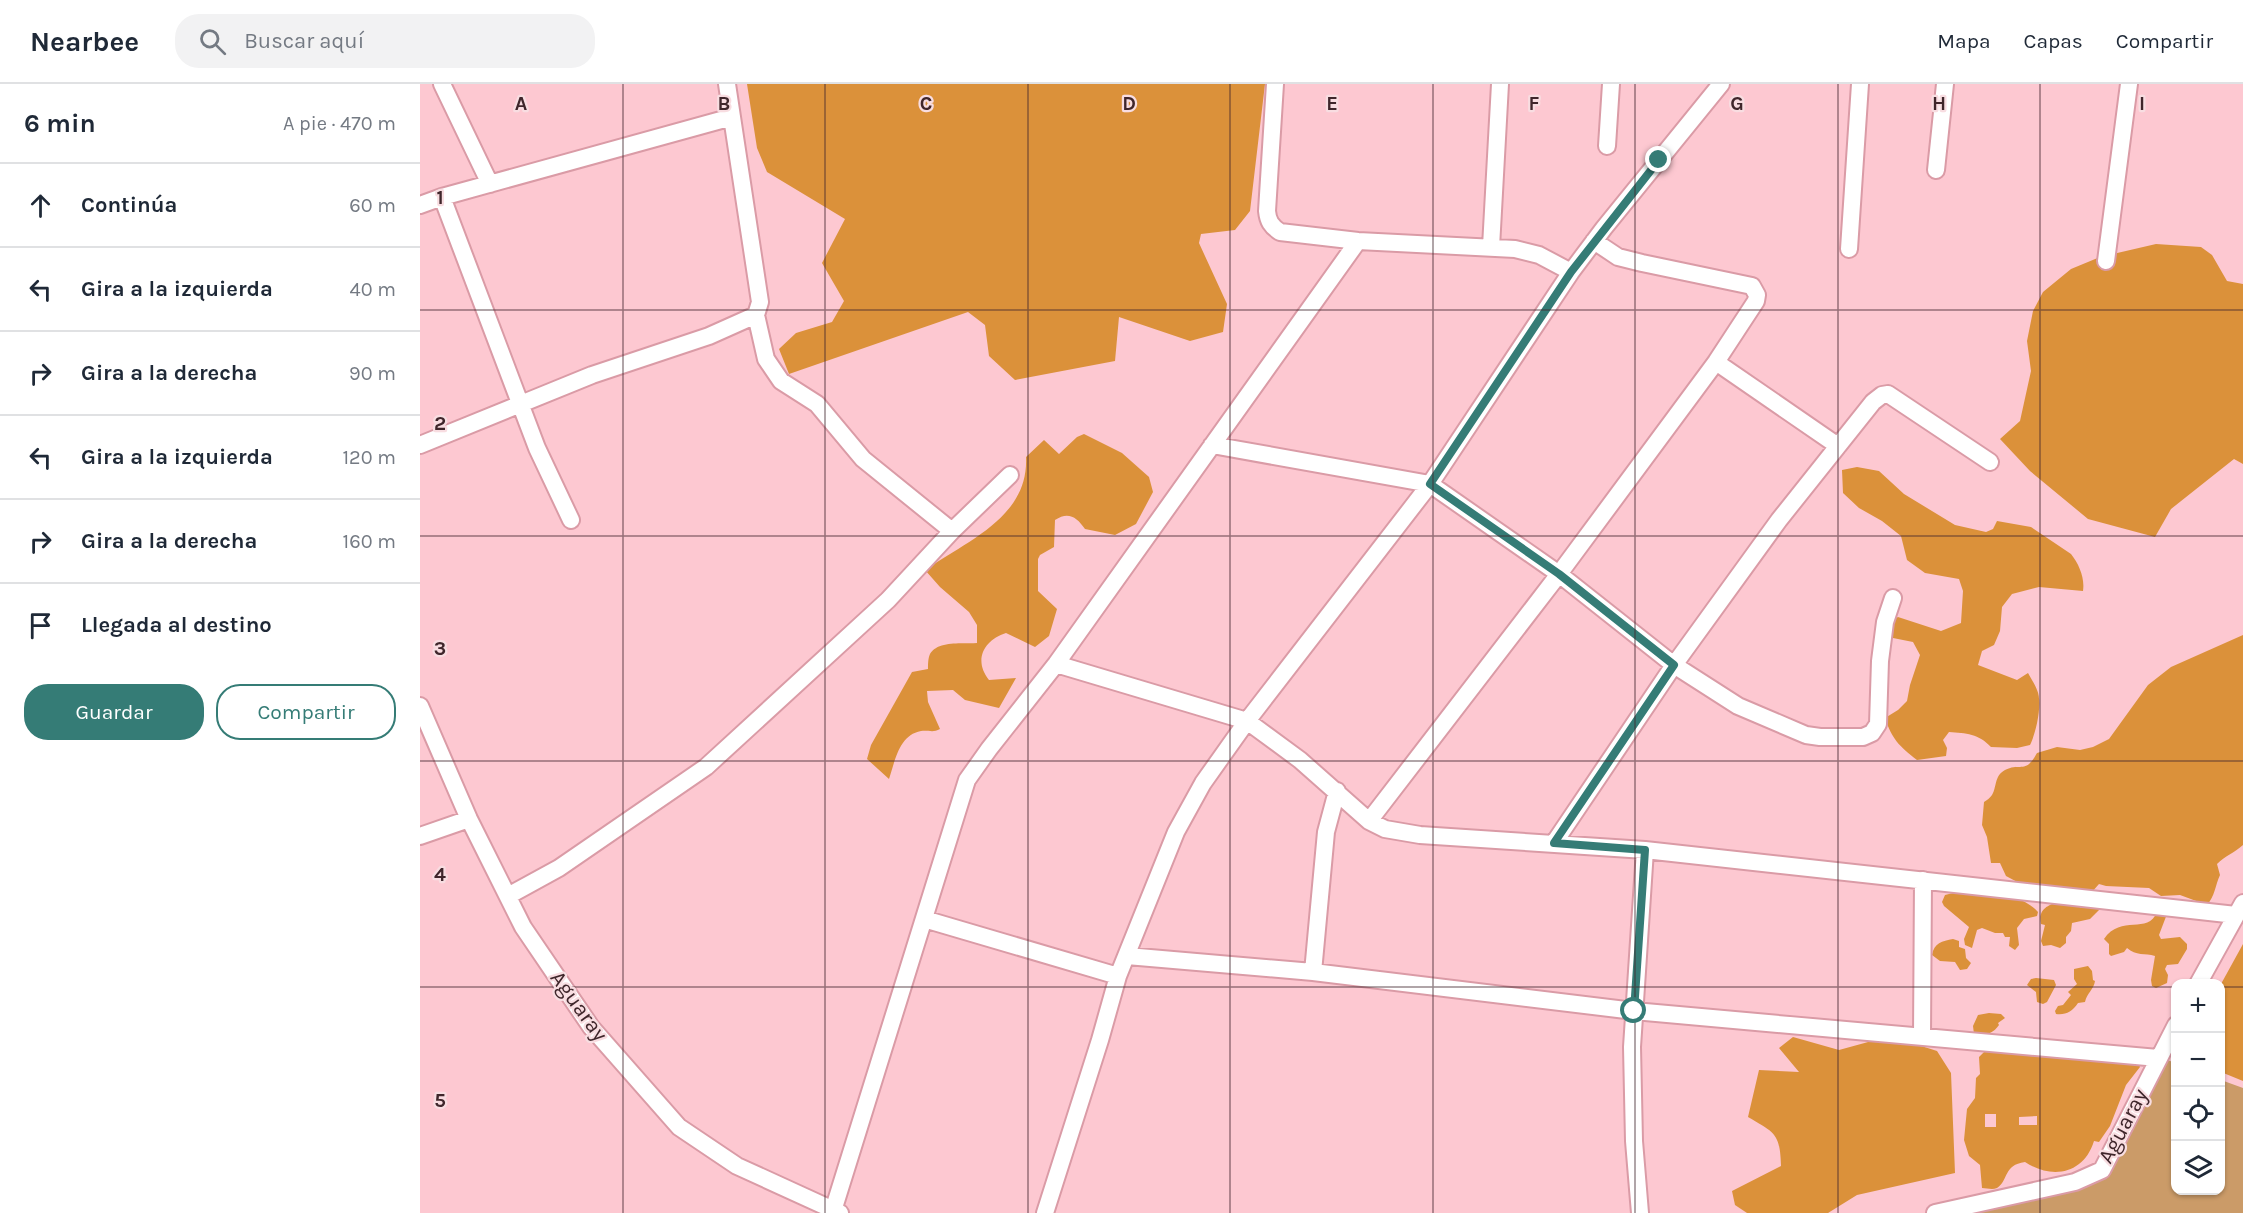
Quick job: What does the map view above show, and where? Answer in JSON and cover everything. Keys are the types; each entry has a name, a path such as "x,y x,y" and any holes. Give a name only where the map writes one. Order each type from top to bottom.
{"street":[{"path":"442,84 490,183"},
{"path":"727,84 759,302 756,315 766,359 781,381 817,404 863,459 952,531"},
{"path":"1275,84 1268,221 1280,232 1358,241 1515,249 1539,255 1571,272"},
{"path":"1491,247 1500,84"},
{"path":"1607,146 1611,84"},
{"path":"1045,1213 1118,976 1176,832 1203,783 1247,721 1430,484 1571,272 1721,84"},
{"path":"1849,249 1860,84"},
{"path":"1936,170 1945,84"},
{"path":"2106,261 2129,84"},
{"path":"420,205 490,183 732,117"},
{"path":"442,197 537,448 571,520"},
{"path":"837,1212 967,780 1056,664 1358,241"},
{"path":"1369,821 1559,574 1716,362 1756,301 1755,289 1752,286 1674,271 1618,257 1594,241"},
{"path":"420,445 592,375 709,336 756,315"},
{"path":"1716,362 1838,446"},
{"path":"1554,843 1674,665 1779,520 1873,402 1882,395 1888,394 1990,462"},
{"path":"1212,446 1430,484 1559,574 1674,665 1738,706 1792,730 1820,737 1863,737 1872,733 1878,724 1880,661 1885,622 1893,598"},
{"path":"508,896 559,868 706,767 888,600 952,531 1010,475"},
{"path":"1056,664 1247,721 1300,760 1369,821 1385,829 1420,835 1645,850 1923,880 2239,909 2201,979"},
{"name":"Aguaray","path":"420,706 469,819 523,927 591,1027 679,1126 737,1166 837,1212"},
{"path":"1313,972 1326,832 1336,791"},
{"path":"420,836 469,819"},
{"path":"1640,1213 1634,1141 1632,1047 1645,850"},
{"path":"1922,1035 1923,880"},
{"path":"924,920 1118,976"},
{"path":"1127,956 1313,972 1634,1011 1922,1035 2158,1058"},
{"name":"Aguaray","path":"1935,1213 2075,1182 2102,1170 2171,1033"}],"shaded area":[{"path":"747,84 1265,84 1250,211 1235,230 1201,234 1199,243 1227,304 1223,332 1190,341 1119,317 1115,361 1015,380 989,356 985,325 968,312 789,374 779,349 796,333 832,322 844,301 822,263 845,219 767,172 757,148"},
{"path":"2156,244 2201,247 2212,255 2227,281 2243,284 2243,464 2234,459 2171,509 2155,537 2088,519 2030,471 2000,439 2020,421 2031,371 2027,341 2033,311 2043,292 2071,269 2100,257"},
{"path":"1084,434 1122,453 1149,477 1153,492 1136,524 1115,535 1085,529 1079,521 1068,516 1055,520 1054,547 1040,555 1038,559 1038,591 1057,609 1049,636 1035,647 1006,633 992,640 987,646 983,652 982,665 989,680 1016,678 999,708 965,700 953,690 927,691 928,702 940,729 921,731 908,738 899,750 889,779 867,759 871,745 912,672 928,669 930,654 939,647 977,643 977,625 969,612 940,587 925,570 976,537 1006,511 1017,496 1024,478 1026,457 1044,440 1059,454 1077,437"},
{"path":"1857,467 1879,471 1904,494 1955,525 1986,532 1993,529 1997,521 2031,527 2074,558 2082,576 2083,591 2039,587 2012,594 2002,607 2000,631 1994,645 1982,651 1978,665 2017,680 2028,673 2039,696 2039,710 2030,745 2017,748 1991,747 1982,739 1972,735 1949,732 1943,740 1947,748 1946,756 1917,760 1893,737 1885,718 1907,701 1920,655 1913,642 1888,637 1889,622 1898,617 1941,631 1961,623 1963,591 1959,579 1925,573 1907,560 1901,536 1882,521 1859,508 1843,493 1842,470"},
{"path":"2243,635 2243,845 2217,864 2220,875 2207,905 2180,895 2161,896 2149,888 2099,884 2091,893 2021,884 2006,876 2000,863 1991,863 1987,837 1982,825 1984,802 1994,792 2001,772 2026,766 2037,753 2057,747 2080,750 2093,747 2109,739 2148,685 2171,667"},
{"path":"1961,891 1992,893 2022,900 2038,912 2037,916 2024,919 2017,928 2019,945 2015,950 2009,946 2010,937 1982,928 1977,930 1972,948 1965,945 1964,939 1969,927 1942,902 1945,895"},
{"path":"2061,900 2082,908 2100,906 2100,909 2090,919 2072,923 2066,943 2060,948 2051,945 2043,946 2041,941 2045,925 2041,924 2041,914 2045,908"},
{"path":"2157,912 2167,914 2159,935 2161,939 2180,937 2187,944 2187,949 2178,964 2167,965 2165,969 2168,975 2167,983 2156,988 2152,986 2151,980 2155,956 2130,951 2127,948 2124,952 2111,956 2109,944 2104,939 2118,927 2141,924 2153,919"},
{"path":"1953,939 1959,941 1959,947 1965,949 1966,958 1971,963 1967,969 1960,970 1955,962 1940,961 1932,955 1939,943"},
{"path":"2243,944 2243,1081 2225,1074 2224,979"},
{"path":"2088,966 2095,981 2085,1002 2078,1003 2068,1012 2056,1014 2058,1006 2063,1005 2071,995 2068,992 2077,984 2074,979 2074,969"},
{"path":"2031,979 2054,980 2056,985 2047,1002 2043,1004 2037,1002 2036,992 2027,985"},
{"path":"2001,1014 2005,1018 1991,1033 1974,1034 1973,1026 1978,1015"},
{"path":"1890,1036 1937,1051 1951,1073 1955,1173 1857,1195 1828,1213 1747,1213 1735,1205 1732,1191 1781,1166 1779,1147 1774,1135 1748,1117 1759,1070 1799,1072 1779,1048 1793,1037 1839,1050"},
{"path":"1991,1045 2137,1060 2140,1067 2126,1085 2110,1126 2099,1142 2094,1141 2083,1161 2066,1171 2056,1172 2035,1168 2025,1162 2018,1164 2010,1169 2001,1185 1991,1189 1982,1188 1980,1165 1969,1156 1964,1140 1967,1109 1975,1098 1976,1078 1980,1074 1979,1057","holes":["1985,1114 1996,1114 1996,1127 1985,1127","2037,1116 2037,1125 2019,1125 2019,1117"]},
{"path":"2163,1058 2171,1061 2171,1195 2225,1195 2225,1081 2243,1088 2243,1213 1974,1213 2079,1185 2107,1170"}],"route":[{"path":"1634,1011 1645,850 1554,843 1674,665 1559,574 1430,484 1571,272 1659,160"}]}
